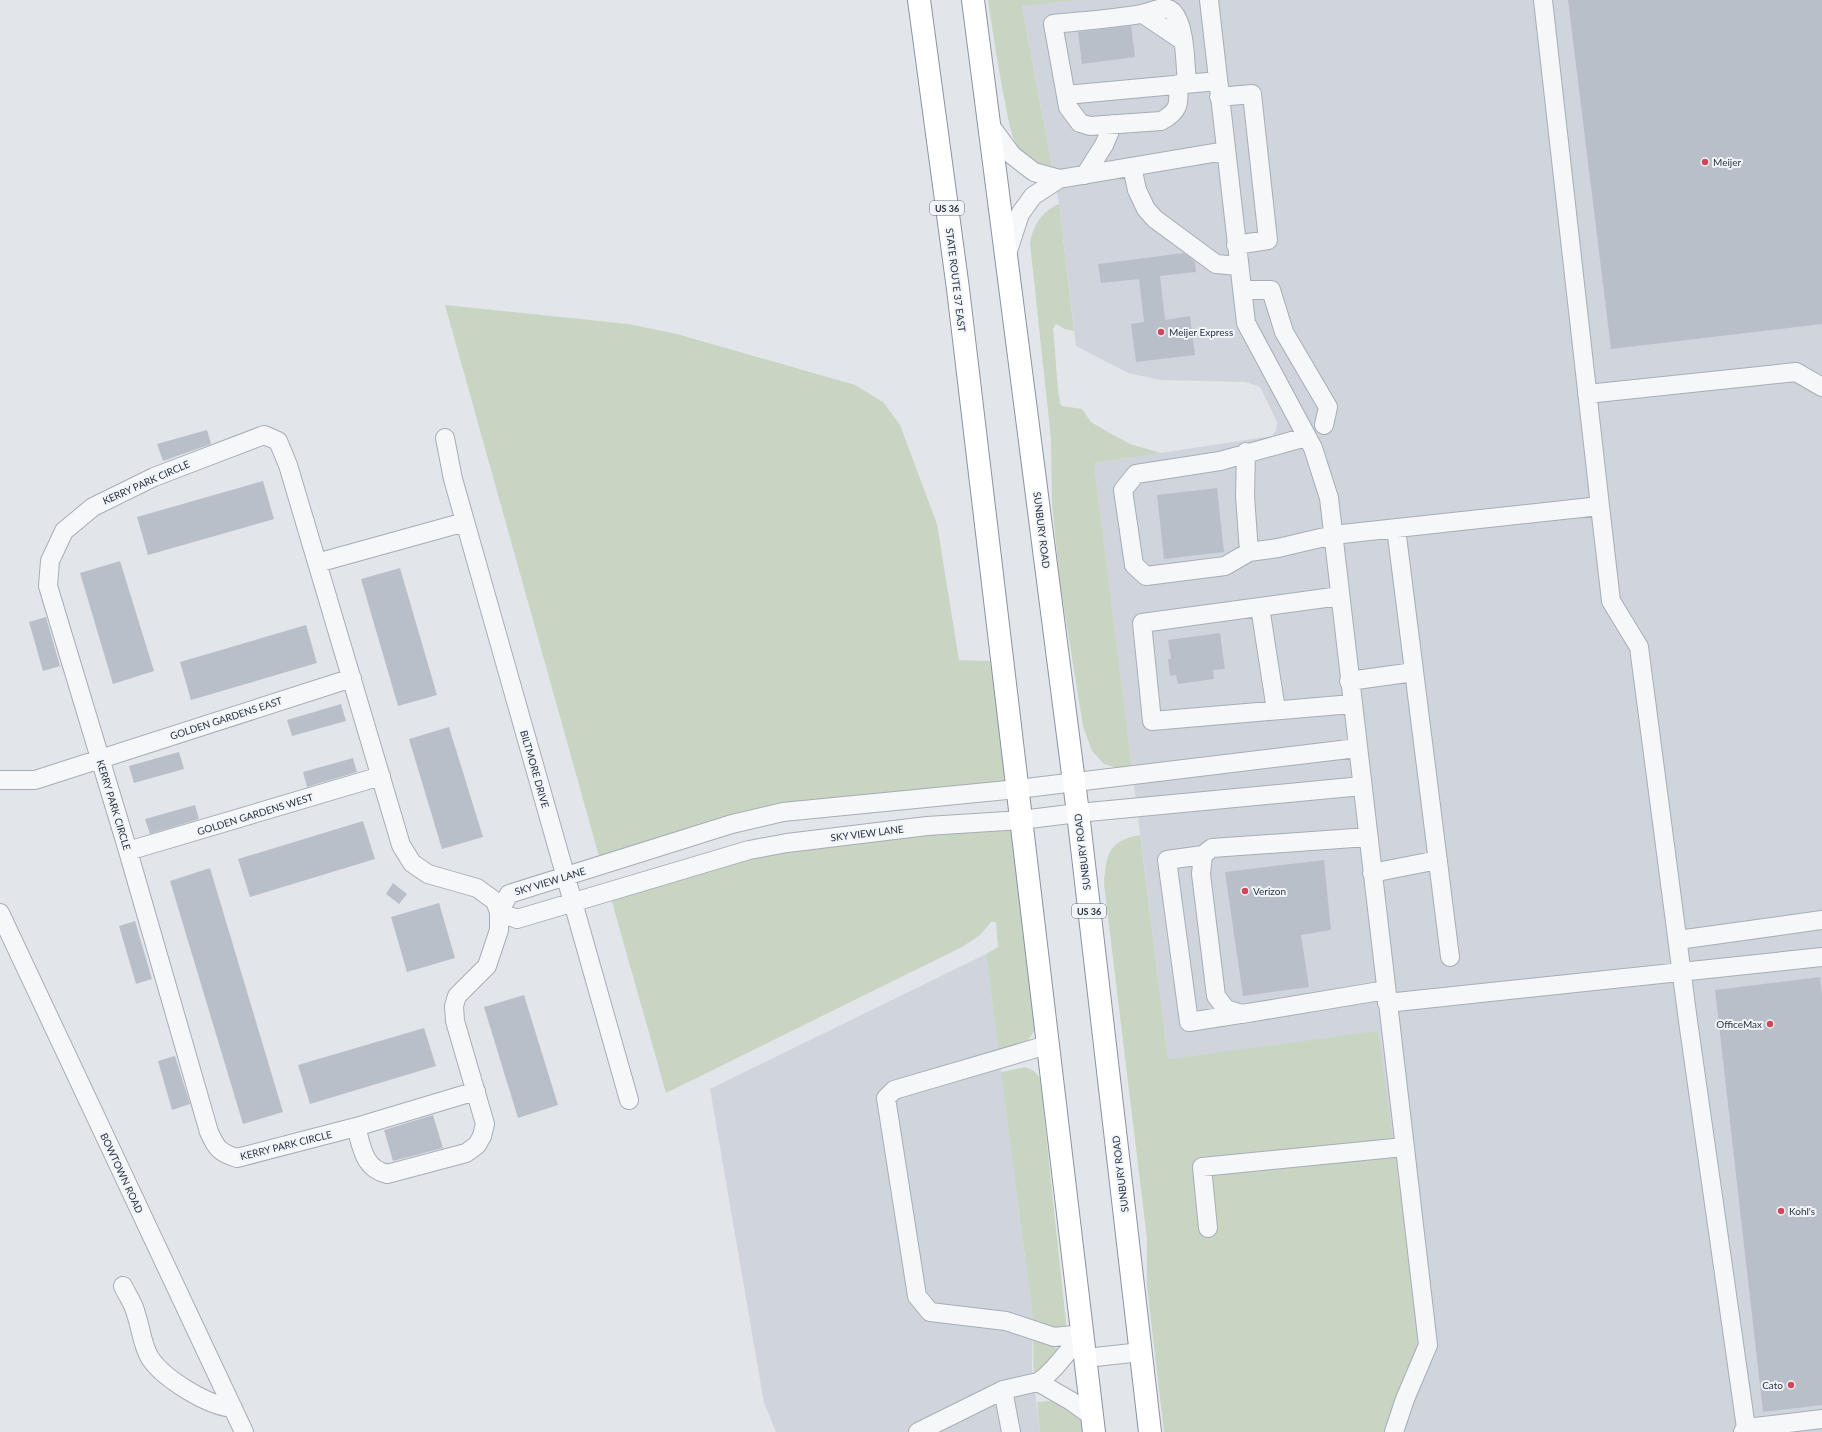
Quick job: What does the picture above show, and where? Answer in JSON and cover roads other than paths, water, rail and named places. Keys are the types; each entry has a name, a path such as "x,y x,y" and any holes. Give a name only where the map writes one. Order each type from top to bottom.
{"highway":[{"name":"STATE ROUTE 37 EAST","path":"919,0 973,417 1018,789"},
{"name":"US 36","path":"972,0 1007,254"},
{"name":"SUNBURY ROAD","path":"1007,254 1078,813 1150,1432"},
{"name":"US 36","path":"1018,789 1047,1045 1094,1425"}],"street":[{"path":"1209,0 1246,324 1312,448 1328,498 1333,535 1428,1345 1405,1399 1394,1432"},
{"path":"1543,0 1611,601 1639,647 1745,1430 1822,1419"},
{"path":"1143,14 1183,41 1182,84 1177,109 1171,116 1161,121 1090,126 1080,123 1074,116 1068,107 1066,95 1053,24 1143,14"},
{"path":"1066,95 1182,84 1252,94 1268,240 1236,245"},
{"path":"1085,175 1104,145 1113,124"},
{"path":"990,125 1012,154 1034,172 1060,179"},
{"path":"1007,254 1020,214 1033,196 1060,179 1226,151"},
{"path":"1132,167 1137,190 1146,208 1155,219 1216,264 1239,266"},
{"path":"1242,290 1272,290 1284,332 1328,407 1324,425"},
{"path":"1587,394 1796,372 1822,387"},
{"name":"KERRY PARK CIRCLE","path":"476,1091 356,1127 237,1158 225,1154 216,1147 209,1132 101,759 48,586 50,561 64,531 93,506 147,480 264,435 278,442 288,465 401,845 412,863 428,874 477,888 495,901 499,912"},
{"path":"1306,436 1246,452 1220,461 1136,474 1123,490 1134,566 1146,576 1225,566 1249,552 1278,548 1333,535 1600,506"},
{"name":"BILTMORE DRIVE","path":"445,438 454,479 629,1100"},
{"path":"1246,452 1245,496 1249,552"},
{"path":"317,563 466,522"},
{"path":"1396,528 1450,957"},
{"path":"1340,596 1142,623 1152,721 1352,704"},
{"path":"1260,607 1276,710"},
{"path":"1349,681 1414,672"},
{"name":"GOLDEN GARDENS EAST","path":"0,780 34,780 352,678"},
{"name":"SKY VIEW LANE","path":"1357,748 1018,789 783,812 732,824 509,894 499,912 517,918 749,850 787,843 928,826 1021,820 1078,813 1362,786"},
{"name":"GOLDEN GARDENS WEST","path":"128,851 381,776"},
{"path":"1368,837 1212,848 1203,855 1167,860 1189,1022 1242,1014 1386,997 1682,973 1822,957"},
{"path":"1203,855 1201,874 1216,996 1226,1009 1242,1014"},
{"path":"1372,873 1438,860"},
{"path":"356,1127 367,1161 376,1171 387,1174 466,1153 477,1145 482,1136 485,1124 455,1021 454,1006 457,996 487,966 499,930 499,912"},
{"name":"BOWTOWN ROAD","path":"0,913 244,1432"},
{"path":"1678,940 1822,920"},
{"path":"1047,1045 894,1090 886,1098 917,1296 930,1312 1006,1321 1054,1337 1083,1334"},
{"path":"1208,1228 1202,1167 1404,1147"},
{"path":"123,1286 136,1312 145,1346 150,1358 185,1390 222,1407 232,1408"},
{"path":"918,1432 1003,1390 1038,1382 1055,1367 1083,1334"},
{"path":"1086,1358 1141,1352"},
{"path":"1038,1382 1071,1401 1094,1425"},
{"path":"1003,1390 1011,1432"}],"place":[{"name":"Meijer","path":"1705,162"},
{"name":"Meijer Express","path":"1161,332"},
{"name":"Verizon","path":"1245,891"},
{"name":"OfficeMax","path":"1770,1024"},
{"name":"Kohl's","path":"1781,1211"},
{"name":"Cato","path":"1791,1385"}]}
